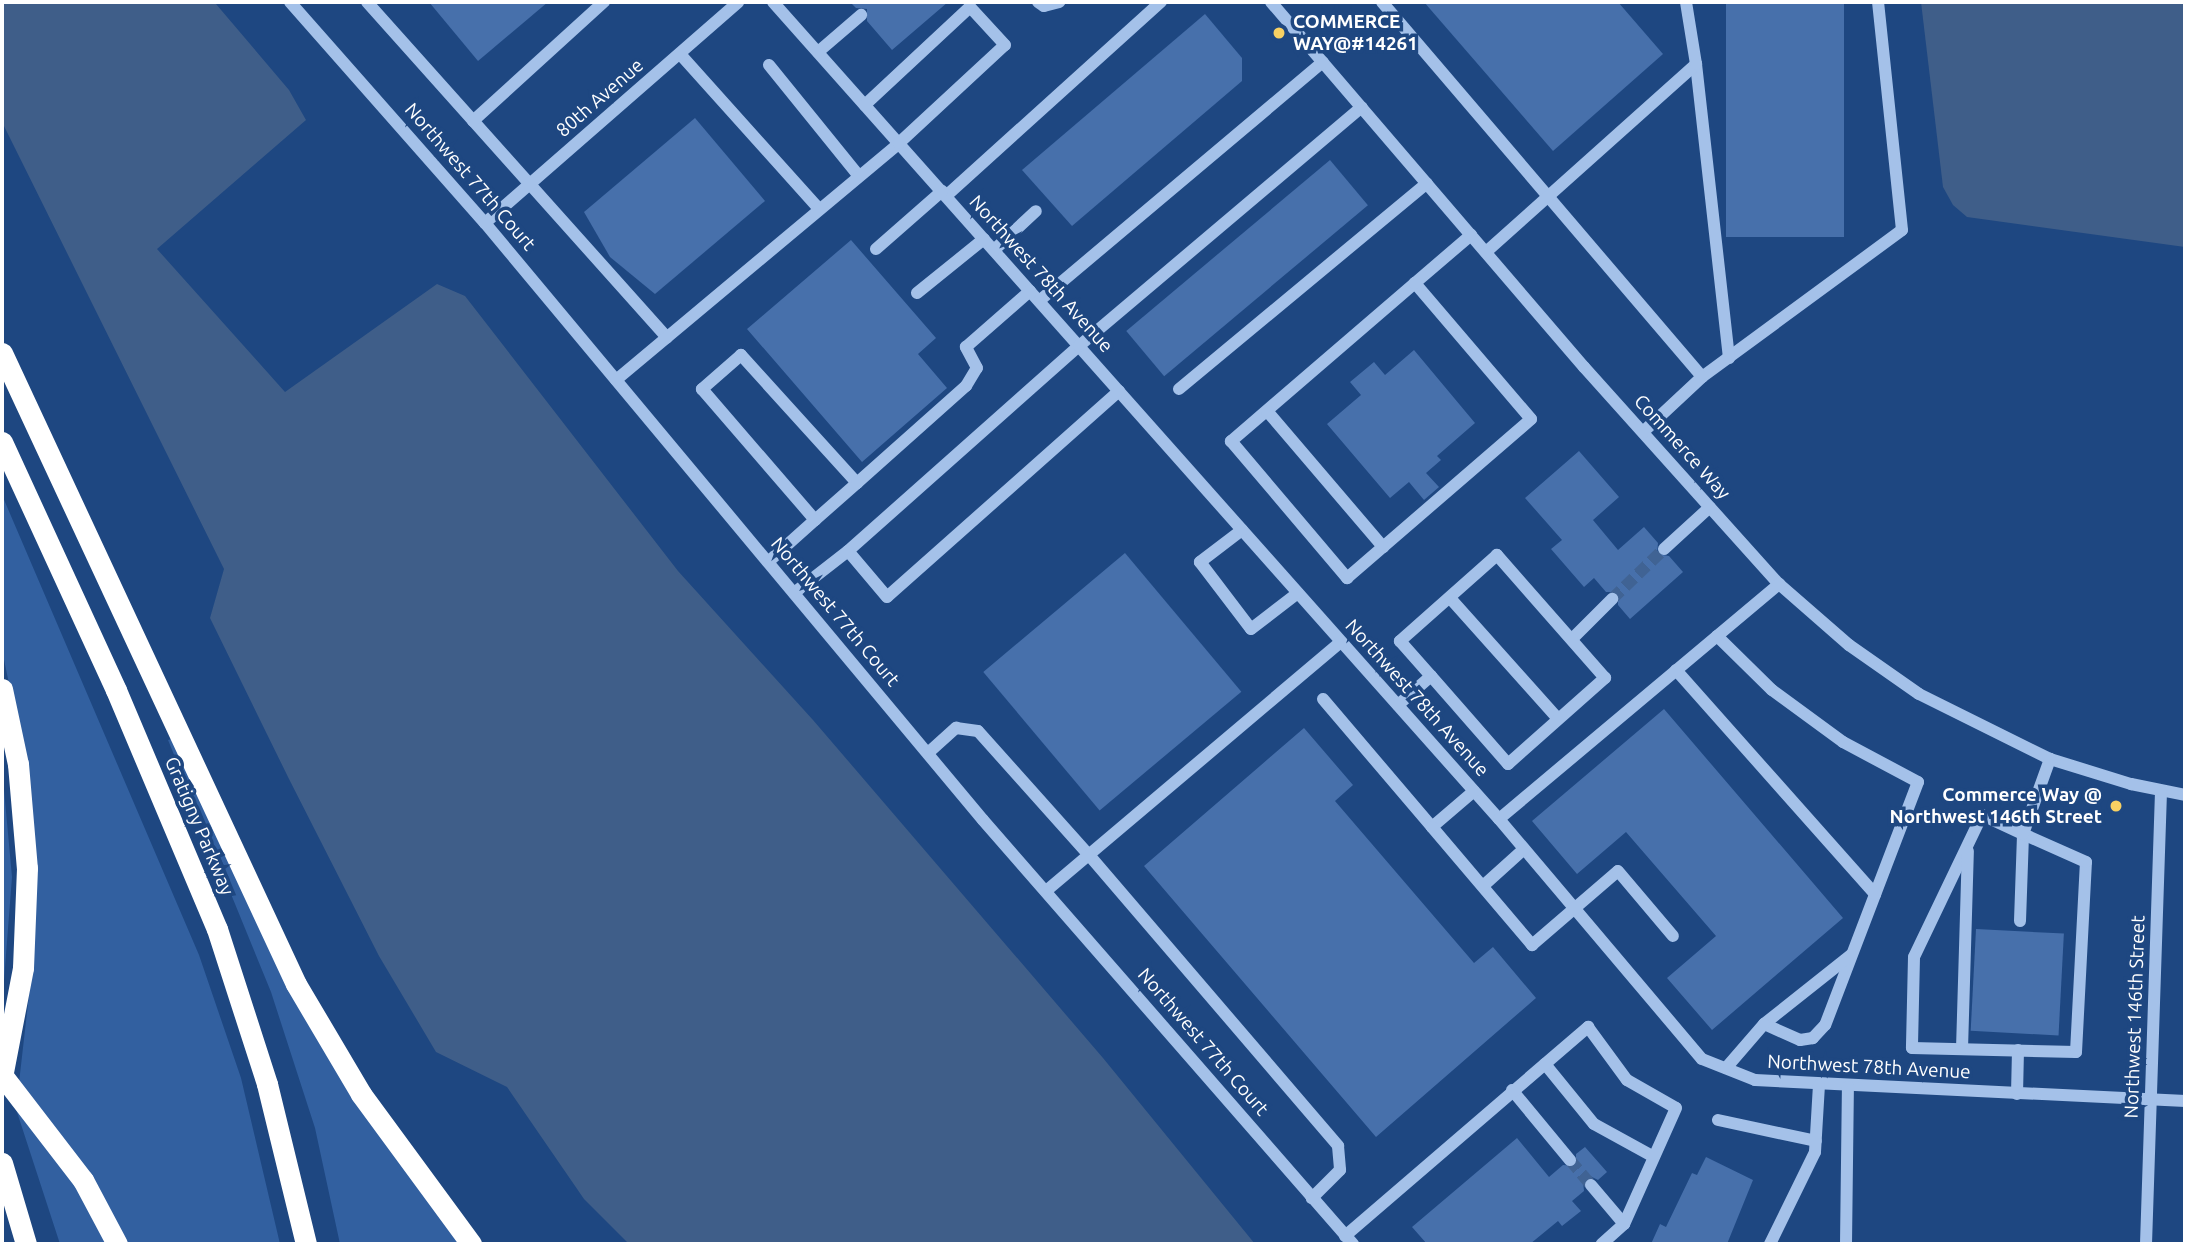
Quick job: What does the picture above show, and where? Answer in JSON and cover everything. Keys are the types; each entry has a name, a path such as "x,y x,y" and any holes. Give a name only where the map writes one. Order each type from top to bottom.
{"highway":[{"path":"2,353 296,984 361,1094 471,1244"},
{"name":"Gratigny Parkway","path":"2,442 116,690 217,929 267,1084 306,1244"},
{"path":"2,689 18,764 27,868 23,968 2,1076 83,1180 117,1244"},
{"path":"3,1166 26,1244"}],"street":[{"name":"Northwest 77th Court","path":"290,2 485,223 928,753 1349,1240"},
{"path":"367,2 667,337"},
{"path":"473,121 604,2"},
{"name":"80th Avenue","path":"485,223 738,2"},
{"name":"Northwest 78th Avenue","path":"774,2 1499,819 1702,1059 1755,1080 1849,1087 2185,1101"},
{"path":"1038,2 1044,6 1059,2"},
{"path":"876,249 944,194 1161,2"},
{"name":"Commerce Way","path":"1271,2 1486,253 1779,584 1849,645 1919,694 2050,759 2161,791 2185,794"},
{"path":"1382,2 1702,377"},
{"path":"1686,2 1696,64 1729,358"},
{"path":"1643,432 1702,377 1902,230 1878,2"},
{"path":"616,380 899,143 1005,45 970,7 865,104"},
{"path":"818,52 861,15"},
{"path":"680,54 819,209"},
{"path":"768,562 966,386 977,368 966,347 1035,296 1323,62"},
{"path":"1486,253 1696,64"},
{"path":"769,65 859,176"},
{"path":"794,593 848,551 1079,346 1362,107"},
{"path":"1180,389 1427,183"},
{"path":"993,250 1036,211"},
{"path":"1415,283 1531,419 1347,578 1231,441 1267,411 1415,283 1471,235"},
{"path":"917,293 984,239"},
{"path":"814,520 702,389 741,355 857,483"},
{"path":"848,551 887,597 1119,391"},
{"path":"1267,411 1383,547"},
{"path":"1664,549 1710,507"},
{"path":"1242,530 1200,562 1251,629 1298,593"},
{"path":"1497,555 1572,639 1605,678 1508,764 1400,641 1497,555"},
{"path":"1499,819 1779,584"},
{"path":"1450,597 1558,719"},
{"path":"1572,639 1612,599"},
{"path":"1717,636 1772,690 1843,742 1918,782 1825,1025 1813,1038 1800,1040 1764,1024"},
{"path":"1046,891 1342,642"},
{"path":"1676,670 1875,894"},
{"path":"1398,705 1431,676"},
{"path":"1323,699 1532,945 1618,871 1673,936"},
{"path":"928,753 956,728 978,731 1089,855 1338,1146 1340,1170 1312,1198"},
{"path":"2020,921 2023,834 2050,759"},
{"path":"1432,827 1474,791"},
{"name":"Northwest 146th Street","path":"2146,1244 2153,1100 2161,791"},
{"path":"1982,815 2086,862 2076,1052 1912,1048 1914,957 1968,844 1982,815"},
{"path":"1962,1049 1968,844"},
{"path":"1483,886 1524,849"},
{"path":"1726,1068 1764,1024 1851,955"},
{"path":"1349,1240 1512,1090 1588,1027 1627,1080 1676,1108 1624,1224 1602,1244"},
{"path":"2017,1094 2018,1050"},
{"path":"1545,1064 1594,1124 1654,1157"},
{"path":"1770,1244 1815,1152 1819,1085"},
{"path":"1846,1244 1849,1087"},
{"path":"1512,1090 1570,1160"},
{"path":"1718,1120 1816,1142"},
{"path":"1591,1185 1624,1224"}],"shaded area":[{"path":"2,2 216,4 289,90 306,120 157,249 285,392 437,284 465,296 678,571 813,720 1103,1058 1255,1244 629,1244 584,1199 507,1087 436,1052 379,956 289,779 210,618 224,569 2,122"},
{"path":"1921,2 2185,2 2185,247 1967,217 1953,205 1943,187"},
{"path":"2,495 199,955 241,1078 280,1244 60,1244 16,1109 33,960 37,872 27,770 2,650"},
{"path":"175,738 378,1132 460,1244 340,1244 315,1128 271,992 168,740"},
{"path":"2,768 12,877 2,1006"}],"building":[{"path":"429,2 548,2 478,61"},
{"path":"850,2 948,2 892,50 867,21 867,9 856,8"},
{"path":"1424,2 1618,2 1663,54 1553,151"},
{"path":"1726,2 1844,2 1844,237 1726,237"},
{"path":"1205,14 1242,58 1242,81 1072,226 1022,170"},
{"path":"695,118 765,201 655,294 610,257 584,212"},
{"path":"1330,160 1368,205 1164,376 1126,331"},
{"path":"851,240 936,338 918,354 947,388 862,462 747,329"},
{"path":"1414,350 1475,423 1437,456 1441,460 1426,473 1439,487 1424,500 1409,482 1390,498 1327,424 1361,395 1350,382 1374,362 1385,375"},
{"path":"1579,451 1619,497 1593,520 1618,550 1644,527 1658,543 1657,554 1669,556 1683,572 1630,619 1618,605 1618,592 1606,592 1594,578 1584,587 1551,549 1562,540 1525,498"},
{"path":"1125,553 1241,692 1100,811 983,672"},
{"path":"1664,709 1843,918 1712,1030 1667,978 1716,936 1626,832 1577,874 1532,821"},
{"path":"1304,728 1353,785 1335,801 1474,963 1493,947 1536,998 1376,1137 1144,866"},
{"path":"1976,929 2064,934 2059,1035 1971,1031"},
{"path":"1517,1138 1549,1177 1563,1165 1576,1166 1576,1154 1585,1147 1607,1172 1598,1180 1590,1176 1583,1181 1584,1191 1572,1201 1581,1211 1562,1226 1558,1221 1530,1244 1427,1244 1412,1227"},
{"path":"1706,1157 1753,1180 1727,1244 1651,1244 1660,1224 1666,1227 1692,1173 1697,1175"}],"tunnel":[{"path":"1612,599 1664,549"},
{"path":"1570,1160 1591,1185"}],"place":[{"name":"COMMERCE WAY@#14261","path":"1279,33"},
{"name":"Commerce Way @ Northwest 146th Street","path":"2116,806"}]}
